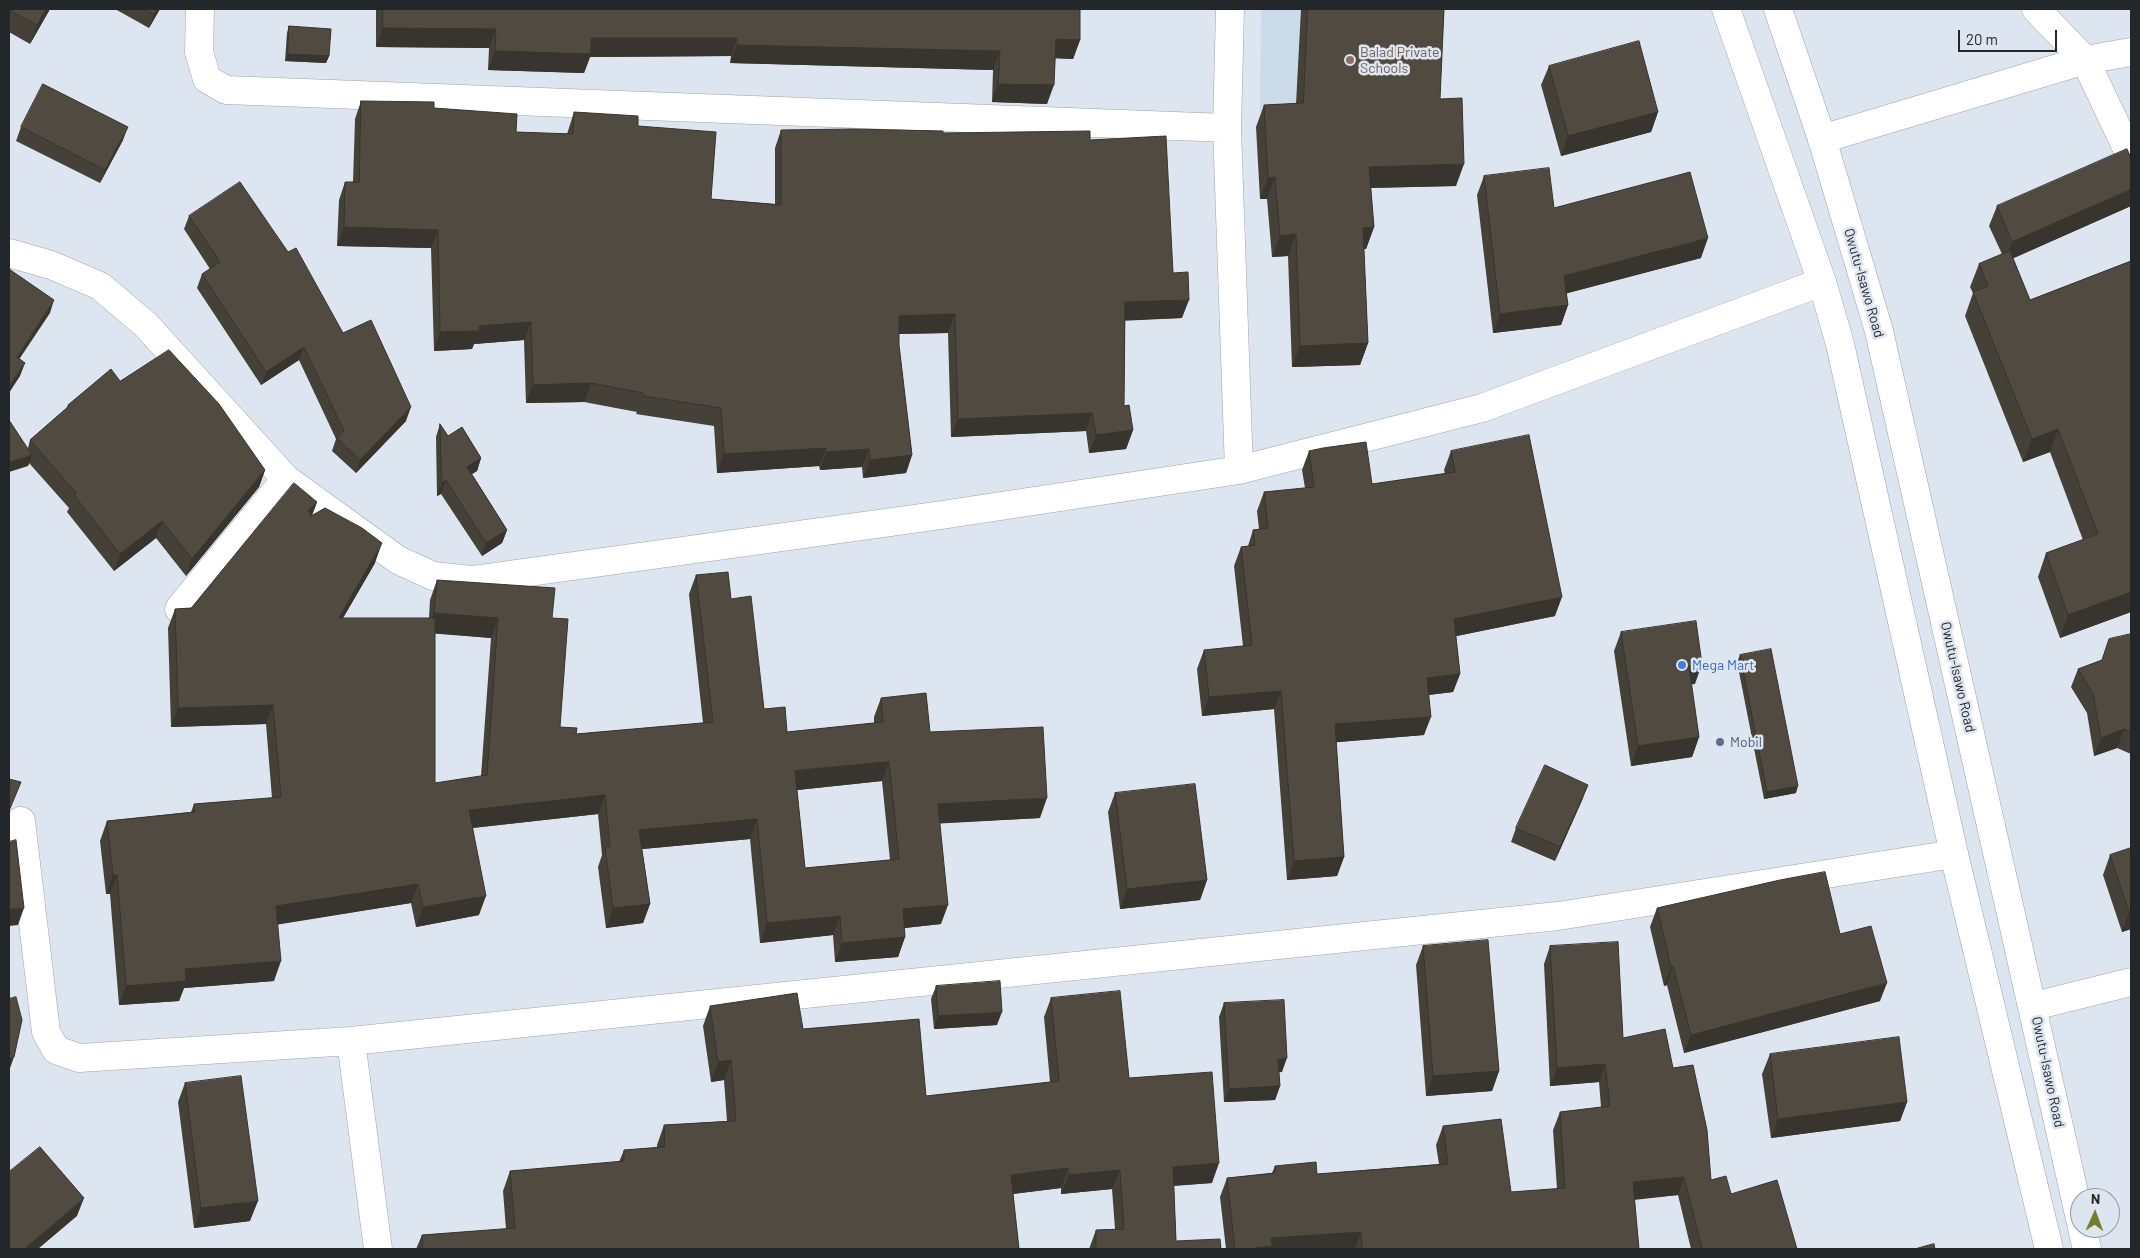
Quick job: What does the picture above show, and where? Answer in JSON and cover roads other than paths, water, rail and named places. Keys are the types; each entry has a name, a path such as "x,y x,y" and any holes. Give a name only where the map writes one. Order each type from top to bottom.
{"street":[{"path":"200,9 199,52 207,80 226,90 1227,128"},
{"path":"1230,9 1227,128 1240,470"},
{"path":"1726,9 1822,282 1840,344 1954,854 2049,1249"},
{"name":"Owutu-Isawo Road","path":"1778,9 1822,139 1879,331 2034,1006 2073,1188"},
{"path":"2036,9 2085,60 2131,156"},
{"path":"1822,139 2085,60 2131,52"},
{"path":"9,253 51,265 100,286 146,325 286,479 398,560 433,576 472,580 935,516 1240,470 1482,408 1822,282"},
{"path":"179,609 286,479"},
{"path":"21,821 46,1032 56,1050 79,1058 351,1041 1558,916 1954,854"},
{"path":"2034,1006 2131,982"},
{"path":"351,1041 378,1249"}],"place":[{"name":"Balad Private Schools","path":"1350,60"},
{"name":"Mega Mart","path":"1682,665"},
{"name":"Mobil","path":"1720,742"}]}
